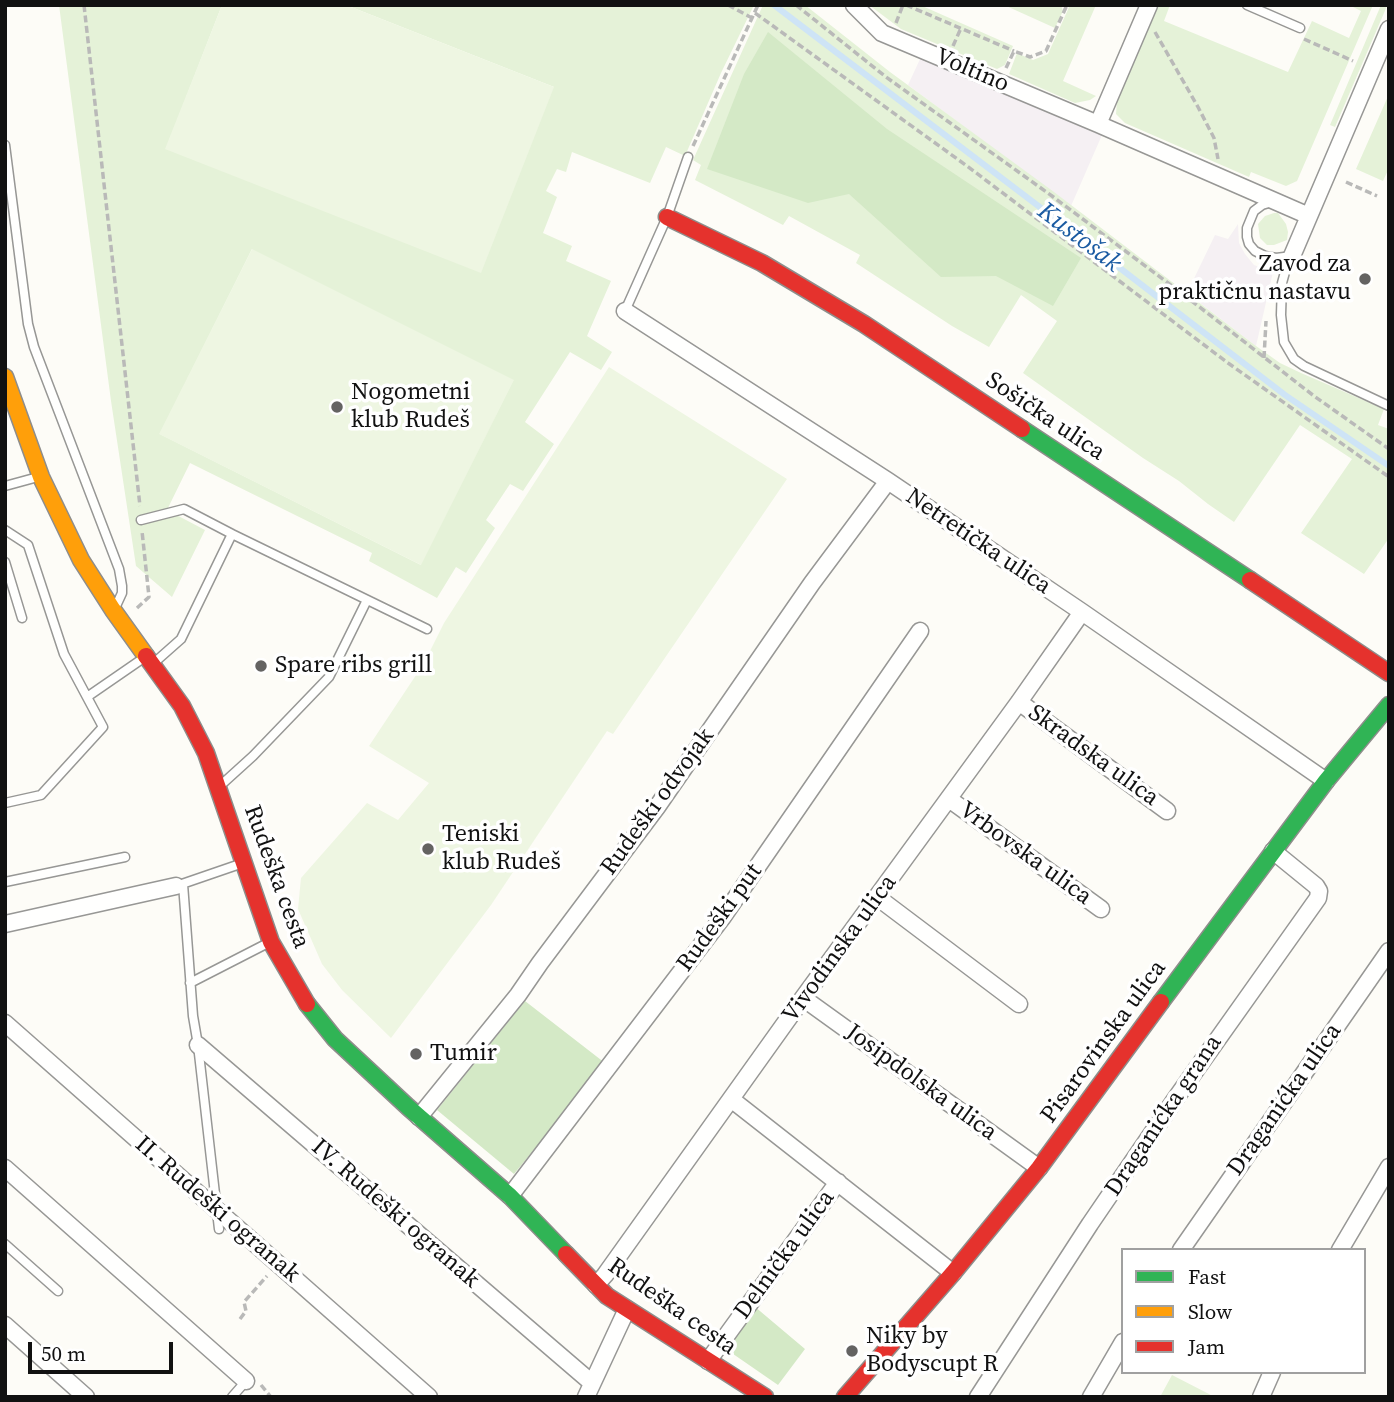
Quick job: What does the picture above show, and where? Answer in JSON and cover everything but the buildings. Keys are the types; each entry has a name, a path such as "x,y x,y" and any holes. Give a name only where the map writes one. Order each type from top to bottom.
{"street":[{"name":"Voltino","path":"854,5 882,33 1309,216"},
{"path":"1098,124 1147,10"},
{"path":"1292,256 1389,29"},
{"name":"Sošička ulica","path":"667,217 762,263 864,324 1389,673"},
{"name":"Netretička ulica","path":"625,311 888,481 1326,781"},
{"name":"Rudeška cesta","path":"5,377 41,477 81,560 113,610 182,706 206,752 271,942 299,992 329,1032 419,1117 510,1196 607,1296 765,1397"},
{"name":"Rudeški odvojak","path":"419,1117 518,995 657,807 812,583 888,481"},
{"name":"Vivodinska ulica","path":"596,1285 1082,612"},
{"name":"Rudeški put","path":"510,1196 722,918 920,631"},
{"name":"Skradska ulica","path":"1019,702 1167,811"},
{"name":"Pisarovinska ulica","path":"845,1397 953,1273 1039,1168 1273,850 1389,705"},
{"name":"Vrbovska ulica","path":"949,799 1101,909"},
{"name":"Draganićka grana","path":"978,1397 1176,1097 1318,898 1319,891 1316,886 1273,850"},
{"path":"5,923 180,885"},
{"path":"877,897 1020,1004"},
{"name":"Draganićka ulica","path":"1182,1248 1389,951"},
{"name":"Josipdolska ulica","path":"803,998 1039,1168"},
{"name":"II. Rudeški ogranak","path":"5,1023 429,1397"},
{"name":"IV. Rudeški ogranak","path":"198,1045 589,1390"},
{"name":"Delnička ulica","path":"731,1099 953,1273"},
{"path":"1341,1248 1389,1167"},
{"path":"5,1168 246,1381"},
{"name":"Delnička ulica","path":"708,1361 838,1182"},
{"path":"589,1390 627,1309"},
{"path":"5,1325 86,1397"},
{"path":"1091,1397 1121,1345"},
{"path":"1261,1397 1271,1374"}],"lane":[{"path":"1247,5 1300,28"},
{"path":"5,145 28,324 34,347 119,569 122,593 113,610"},
{"path":"625,311 667,217 688,157"},
{"path":"1278,202 1269,203 1254,211 1247,228 1247,237 1255,251 1265,256 1292,256"},
{"path":"1292,256 1282,283 1281,315 1284,342 1294,359 1389,406"},
{"path":"5,486 41,477"},
{"path":"141,520 184,509 427,629"},
{"path":"5,530 28,545 64,654 103,727 41,795 5,803"},
{"path":"87,697 181,639 232,534"},
{"path":"5,562 22,618"},
{"path":"219,787 330,677 367,600"},
{"path":"5,882 125,857"},
{"path":"219,1228 180,885 243,863"},
{"path":"190,983 271,942"},
{"path":"5,1244 58,1290"},
{"path":"232,1397 246,1381"}],"path":[{"path":"84,5 136,471"},
{"path":"728,5 755,14 967,166 1228,363 1389,477"},
{"path":"688,157 758,5"},
{"path":"796,5 886,77 1052,196 1314,396 1389,449"},
{"path":"906,5 1030,57 1046,51 1067,5"},
{"path":"1147,10 1214,138 1223,178"},
{"path":"1300,28 1301,37 1353,61"},
{"path":"1000,83 1014,51"},
{"path":"1346,182 1377,196"},
{"path":"1265,358 1267,319"},
{"path":"131,615 149,597"},
{"path":"240,1319 246,1311 244,1301 278,1264"}],"shaded area":[{"path":"921,57 1102,135 1071,206 908,85"},
{"path":"1238,224 1239,243 1245,254 1254,265 1273,272 1256,346 1187,293 1215,235 1228,239"}],"green space":[{"path":"59,5 222,5 166,149 554,87 346,5 754,5 685,156 666,147 650,183 572,152 566,172 557,169 546,191 557,197 543,233 572,246 566,261 611,281 587,336 612,352 601,370 570,352 525,422 554,444 523,491 510,484 486,520 495,528 466,573 456,567 437,598 369,561 372,553 190,463 167,510 205,530 172,597 136,566 111,401","holes":["252,249 421,565 160,434"]},
{"path":"222,5 346,5 554,87 481,273 165,149"},
{"path":"763,5 805,5 890,72 1280,363 1384,409 1378,425 1389,429 1389,538 1364,574 1301,533 1352,459 1300,425 1234,522 1023,373 1057,321 1021,295 989,347 856,263 860,255 789,216 783,225 695,180 701,165 693,160"},
{"path":"869,5 920,5 1013,46 1005,65 997,69 901,29"},
{"path":"1004,5 1061,5 1063,11 1055,28"},
{"path":"1070,5 1096,5 1063,81 1096,96 1075,103 1009,74 1017,53 1033,60 1048,54"},
{"path":"1157,5 1170,5 1164,21 1288,72 1312,21 1349,38 1361,11 1349,5 1373,5 1297,181 1286,186 1251,172 1249,177 1125,123 1116,114 1117,100"},
{"path":"1381,5 1387,6 1335,127 1330,125"},
{"path":"768,32 887,129 1081,258 1053,306 996,276 941,277 849,194 808,203 707,169 744,74"},
{"path":"1389,94 1389,168 1383,181 1356,169"},
{"path":"1278,213 1286,224 1287,240 1267,245 1260,238 1258,224 1265,216"},
{"name":"Nogometni klub Rudeš","path":"252,249 514,380 421,565 159,434"},
{"path":"609,367 787,479 613,734 607,731 491,905 391,1038 342,990 322,964 298,909 301,878 367,803 398,820 429,783 369,746 424,663 444,623"},
{"path":"525,1001 605,1063 514,1174 437,1110"},
{"path":"754,1306 805,1349 778,1385 723,1347"},
{"path":"1172,1375 1209,1394 1214,1397 1160,1397"}],"waterway":[{"name":"Kustošak","path":"774,5 1285,395 1389,466"}],"traffic: fast":[{"path":"1022,429 1250,580"},
{"path":"1161,1002 1326,781 1389,705"},
{"path":"307,1004 335,1039 510,1196 566,1254"}],"traffic: slow":[{"path":"5,377 41,477 81,560 146,656"}],"traffic: jam":[{"path":"667,217 762,263 864,324 1022,429"},
{"path":"1250,580 1389,673"},
{"path":"146,656 182,706 206,753 271,942 307,1004"},
{"path":"845,1397 953,1273 1039,1168 1161,1002"},
{"path":"566,1254 607,1296 765,1397"}],"place":[{"name":"Zavod za praktičnu nastavu","path":"1365,279"},
{"name":"Nogometni klub Rudeš","path":"337,407"},
{"name":"Spare ribs grill","path":"261,666"},
{"name":"Teniski klub Rudeš","path":"428,849"},
{"name":"Tumir","path":"416,1054"},
{"name":"Niky by Bodyscupt R","path":"852,1351"}]}
